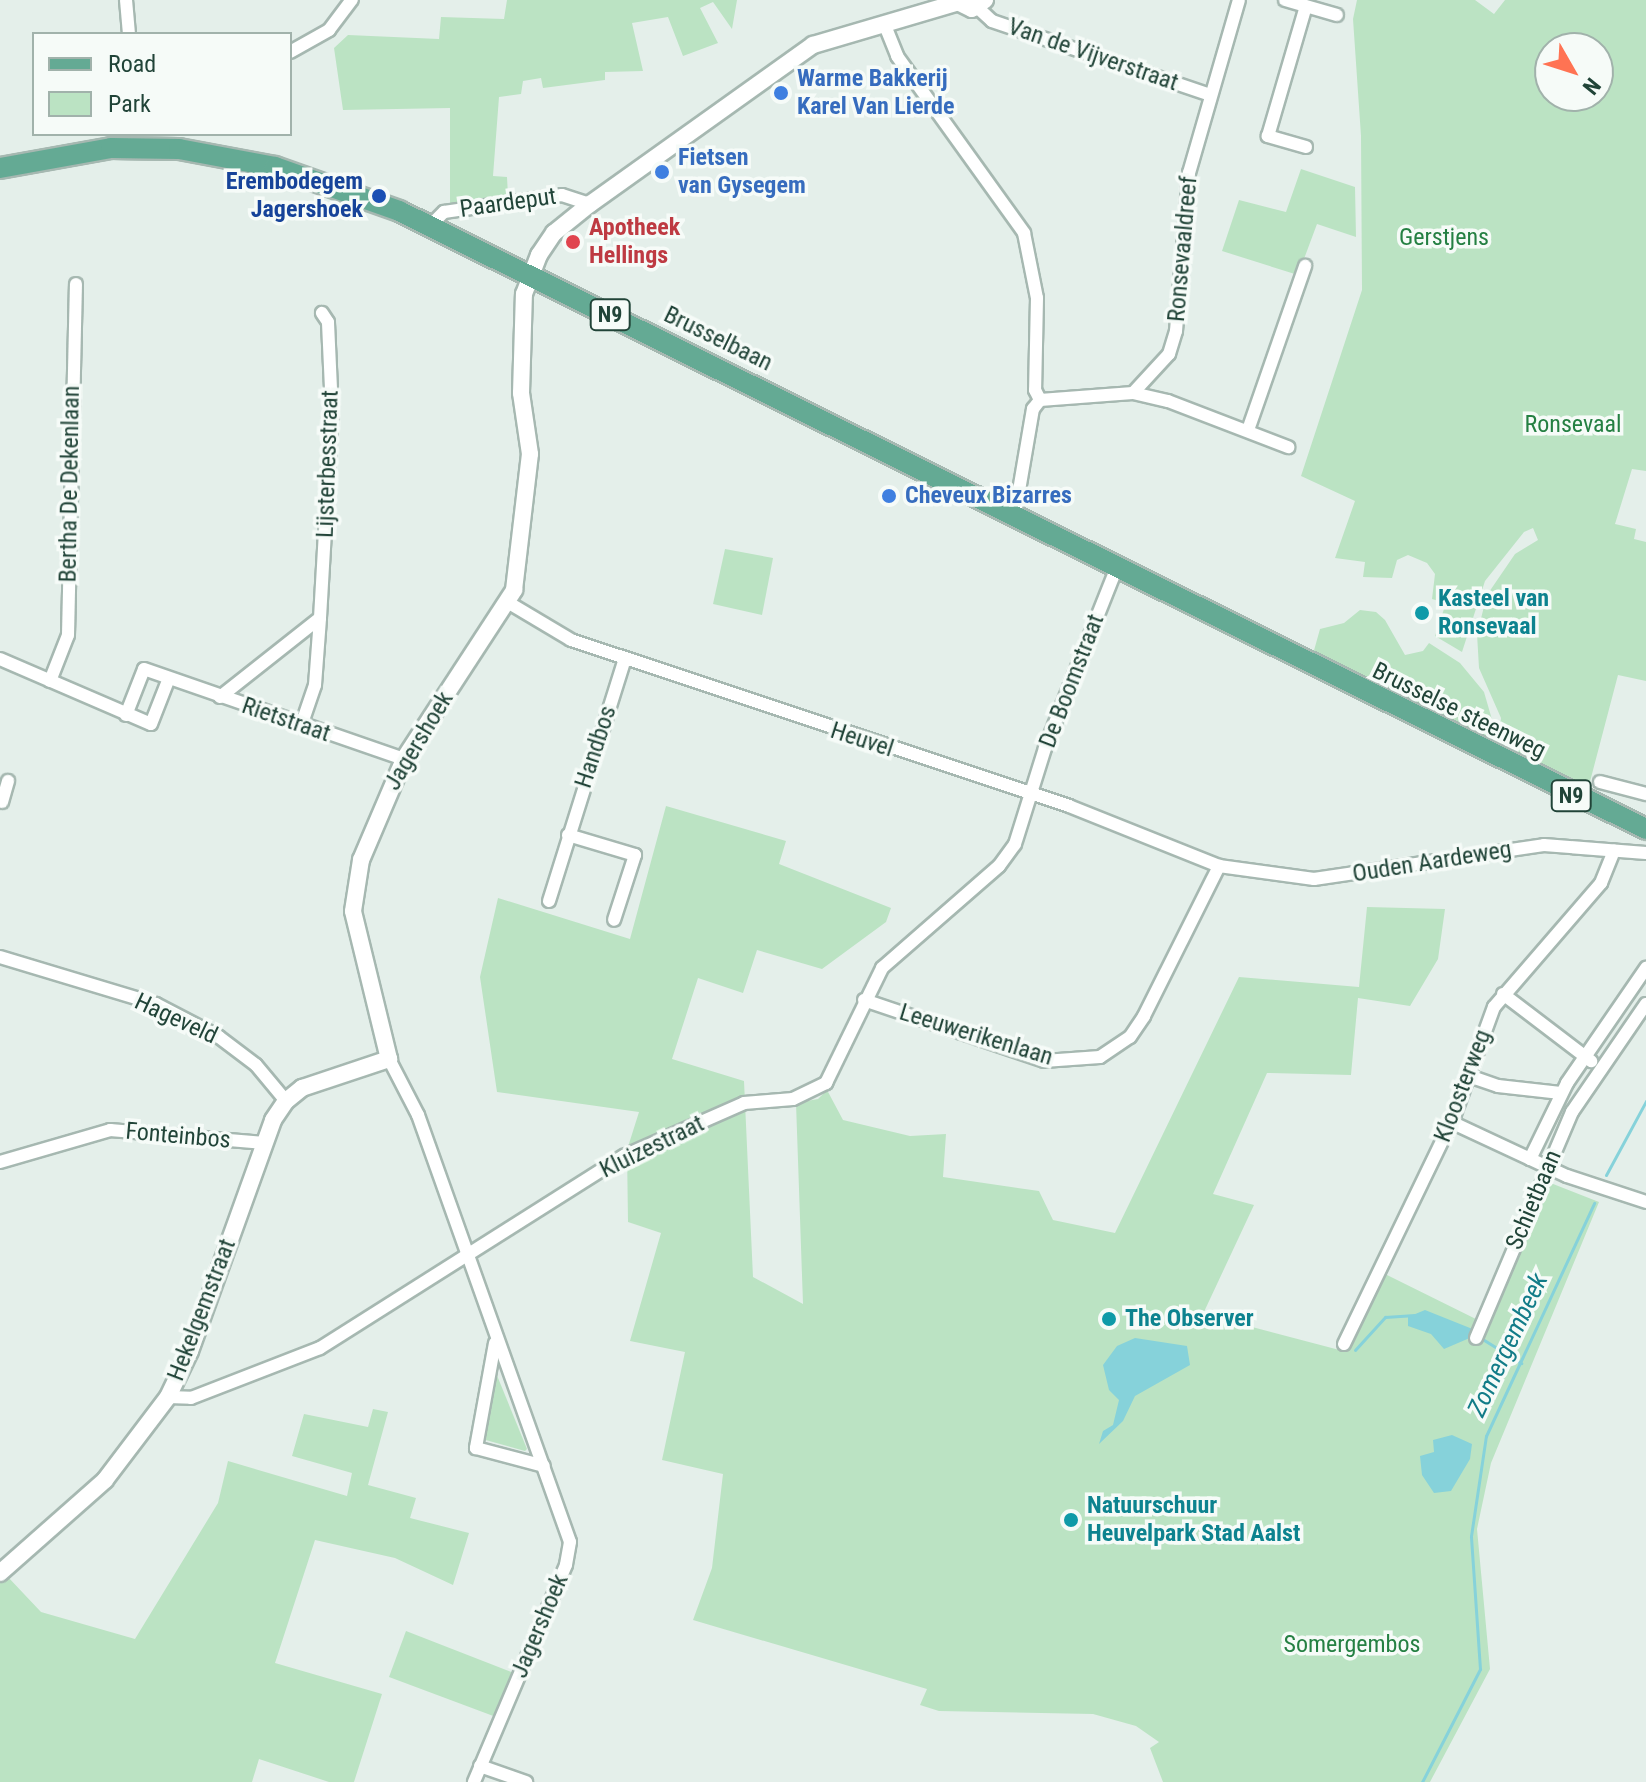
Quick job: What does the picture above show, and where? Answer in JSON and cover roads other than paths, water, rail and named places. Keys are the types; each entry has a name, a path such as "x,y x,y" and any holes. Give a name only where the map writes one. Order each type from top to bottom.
{"main road":[{"name":"Brusselbaan","path":"0,168 135,141 179,142 291,172 430,226 1015,514 1116,570 1336,679"},
{"name":"Brusselse steenweg","path":"1336,679 1646,829"}],"street":[{"path":"126,0 129,32"},
{"path":"292,51 329,30 352,0"},
{"name":"Ronsevaaldreef","path":"1133,393 1161,366 1175,339 1187,188 1239,0"},
{"path":"1285,0 1337,15"},
{"path":"530,275 554,233 813,45 884,23 972,3"},
{"name":"Van de Vijverstraat","path":"972,3 992,21 1211,95"},
{"path":"1306,6 1268,136 1306,147"},
{"path":"884,23 897,56 1024,233 1037,298 1035,390 1040,400"},
{"name":"Paardeput","path":"430,226 444,212 562,195 590,204"},
{"path":"1248,430 1305,266"},
{"name":"Jagershoek","path":"474,1782 566,1565 570,1542 544,1466 495,1343 418,1115 389,1059 353,911 361,860 404,759 509,603 530,468 521,393 524,294 530,275"},
{"name":"Bertha De Dekenlaan","path":"50,681 68,635 76,284"},
{"name":"Lijsterbesstraat","path":"301,726 315,685 332,411 328,322 322,313"},
{"path":"1015,514 1033,409 1040,400 1133,393 1248,430 1288,447"},
{"name":"De Boomstraat","path":"1030,794 1116,570"},
{"name":"Heuvel","path":"509,603 559,634 625,659 1030,794 1219,866"},
{"path":"220,697 320,618"},
{"path":"0,659 151,724 169,678"},
{"name":"Handbos","path":"549,901 625,659"},
{"name":"Rietstraat","path":"126,715 144,669 301,726 404,759"},
{"path":"1,806 8,781"},
{"path":"1600,782 1646,794"},
{"name":"Kluizestraat","path":"168,1397 191,1398 320,1348 624,1156 744,1103 793,1099 814,1092 833,1071 864,1000 882,968 999,866 1015,844 1030,794"},
{"path":"568,835 635,855 614,920"},
{"name":"Ouden Aardeweg","path":"1219,866 1314,879 1544,845 1646,852"},
{"name":"Kloosterweg","path":"1344,1344 1451,1122 1503,994 1601,883 1614,850"},
{"name":"Leeuwerikenlaan","path":"864,1000 1044,1061 1100,1057 1130,1037 1144,1016 1219,866"},
{"name":"Hageveld","path":"0,957 156,1004 219,1037 256,1065 286,1101"},
{"name":"Schietbaan","path":"1530,1159 1561,1093 1646,968"},
{"path":"1503,994 1601,1067"},
{"name":"Schietbaan","path":"1478,1334 1572,1112 1646,1004"},
{"path":"286,1101 302,1088 389,1059"},
{"path":"1469,1076 1498,1086 1561,1093"},
{"name":"Hekelgemstraat","path":"0,1573 105,1480 168,1397 190,1351 264,1143 286,1101"},
{"path":"1451,1122 1549,1169 1646,1202"},
{"name":"Fonteinbos","path":"0,1162 110,1130 264,1143"},
{"name":"Jagershoek","path":"495,1343 476,1448 544,1466"},
{"path":"480,1766 526,1782"}],"water":[{"path":"1425,1310 1475,1330 1472,1337 1444,1349 1431,1334 1408,1326 1408,1317"},
{"path":"1135,1338 1187,1346 1190,1365 1135,1396 1123,1421 1099,1444 1103,1431 1113,1425 1119,1400 1109,1390 1103,1365 1117,1346"},
{"path":"1452,1435 1472,1444 1470,1459 1451,1491 1434,1493 1422,1475 1420,1456 1434,1452 1433,1440"}],"waterway":[{"path":"1606,1175 1646,1101"},
{"name":"Zomergembeek","path":"1422,1782 1480,1669 1471,1536 1486,1436 1594,1203"},
{"path":"1355,1350 1385,1317 1415,1315"},
{"path":"1484,1340 1521,1363"}],"place":[{"name":"Warme Bakkerij Karel Van Lierde","path":"781,93"},
{"name":"Fietsen van Gysegem","path":"662,172"},
{"name":"Erembodegem Jagershoek","path":"379,196"},
{"name":"Apotheek Hellings","path":"573,242"},
{"name":"Cheveux Bizarres","path":"889,496"},
{"name":"Kasteel van Ronsevaal","path":"1422,613"},
{"name":"The Observer","path":"1109,1319"},
{"name":"Natuurschuur Heuvelpark Stad Aalst","path":"1071,1520"}],"park label":[{"name":"Gerstjens","path":"1444,238"},
{"name":"Ronsevaal","path":"1573,425"},
{"name":"Somergembos","path":"1352,1645"}]}
